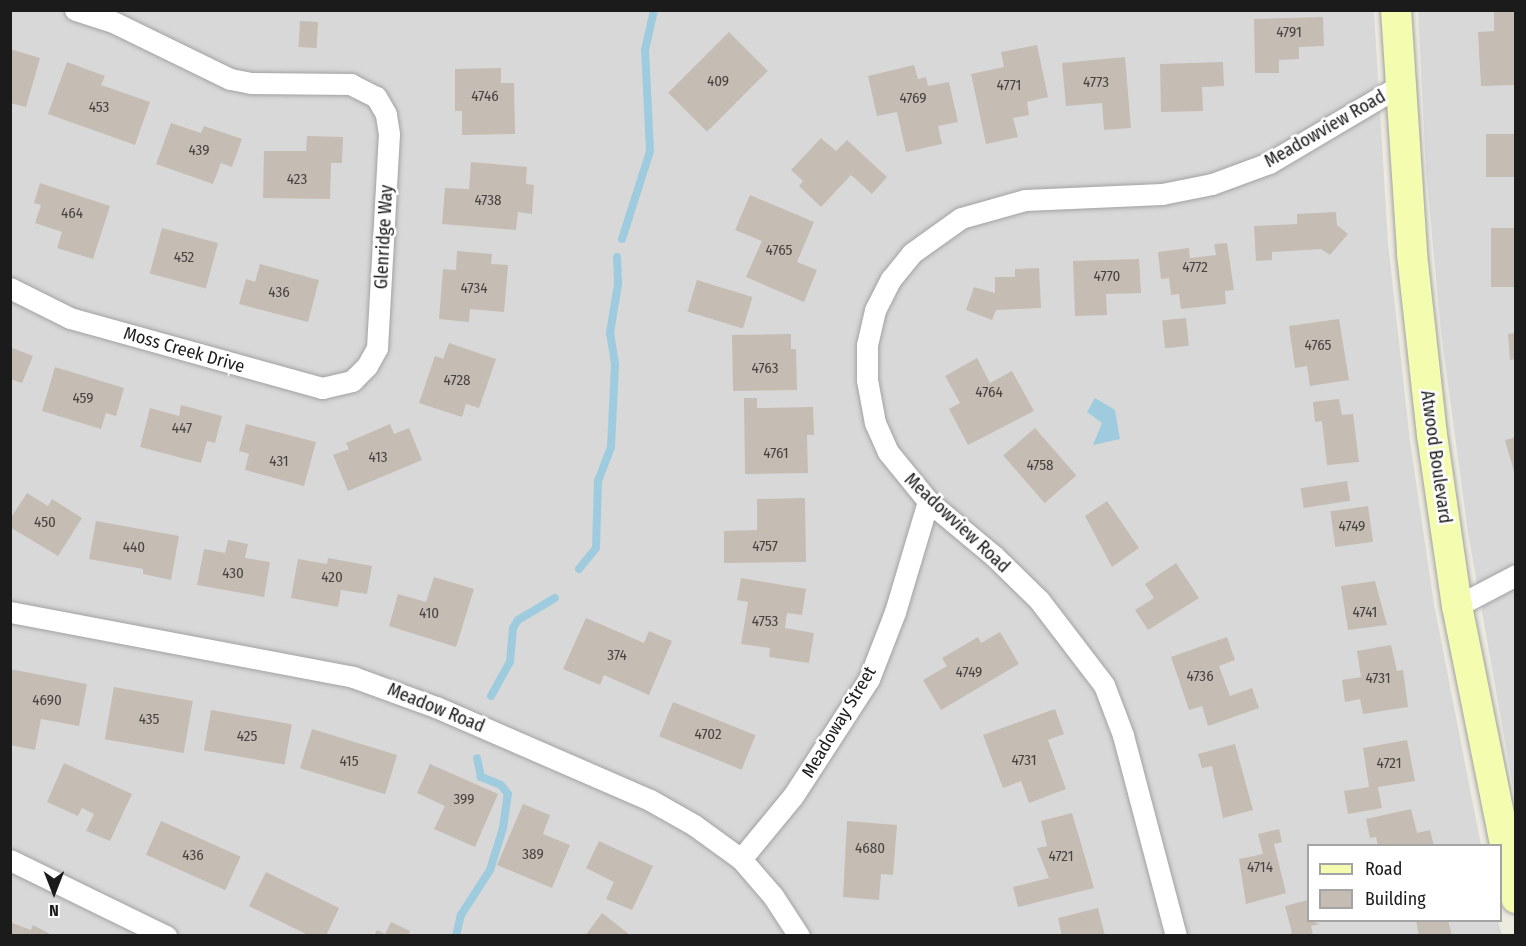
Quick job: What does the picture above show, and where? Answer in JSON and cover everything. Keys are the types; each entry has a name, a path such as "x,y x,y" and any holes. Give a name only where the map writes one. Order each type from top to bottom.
{"street":[{"name":"Glenridge Way","path":"75,10 113,22 230,79 252,83 351,84 376,98 386,114 389,134 379,337 373,357 360,374"},
{"name":"Atwood Boulevard","path":"1396,10 1399,86 1420,332 1457,606 1515,898"},
{"name":"Meadowview Road","path":"1176,936 1123,735 1104,685 1039,600 994,556 928,501 888,452 875,423 867,380 867,345 875,310 891,279 926,241 961,218 993,206 1025,200 1162,194 1212,184 1269,163 1399,86"},
{"name":"Moss Creek Drive","path":"10,288 70,318 312,386 343,385 360,374"},
{"name":"Meadoway Street","path":"741,859 793,796 869,679 895,612 928,501"},
{"path":"1457,606 1515,575"},
{"name":"Meadow Road","path":"10,612 353,677 393,689 650,800 741,859 773,896 799,936"},
{"path":"10,860 166,936"}],"shaded area":[{"path":"10,11 1374,11 1388,243 1410,441 1434,604 1481,844 1307,844 1307,922 1498,922 1502,935 11,935"},
{"path":"1418,11 1515,11 1515,798 1468,533 1441,332 1426,170"}],"water":[{"path":"1095,398 1115,410 1120,439 1093,445 1102,423 1087,412"}],"building":[{"path":"1494,10 1516,10 1516,85 1481,86 1478,32 1494,31"},
{"path":"1323,17 1324,46 1299,47 1299,59 1279,60 1279,73 1255,73 1254,19"},
{"path":"300,21 318,22 317,48 299,47"},
{"path":"729,32 768,71 707,132 668,93"},
{"path":"1037,45 1048,97 1027,102 1029,115 1013,118 1018,137 986,144 971,74 1004,67 1001,52"},
{"path":"10,49 40,58 26,107 10,103"},
{"path":"1125,57 1131,128 1104,130 1102,103 1066,106 1062,63"},
{"path":"67,62 105,76 101,85 150,102 135,145 48,114"},
{"path":"1223,62 1224,86 1202,87 1203,111 1161,112 1160,64"},
{"path":"914,65 918,79 926,77 928,86 949,82 958,122 938,126 942,144 906,152 897,112 877,116 868,76"},
{"path":"501,68 501,83 514,83 515,134 462,135 462,111 455,111 455,69"},
{"path":"171,123 201,133 204,126 242,139 232,167 221,163 213,184 156,164"},
{"path":"1486,134 1516,134 1516,177 1486,177"},
{"path":"307,136 343,137 342,163 331,163 330,199 263,198 264,151 306,151"},
{"path":"821,138 836,151 847,140 887,177 872,194 851,175 821,207 799,186 803,181 791,170"},
{"path":"471,162 527,167 526,184 534,185 532,214 518,212 516,230 442,224 445,188 469,189"},
{"path":"40,183 110,206 93,259 57,248 62,232 35,223 41,205 34,203"},
{"path":"750,195 814,222 797,262 817,270 804,302 746,277 762,241 735,230"},
{"path":"1336,212 1337,225 1348,234 1330,255 1321,249 1272,252 1272,260 1256,261 1254,226 1297,224 1297,214"},
{"path":"162,228 218,243 206,288 150,273"},
{"path":"1491,228 1516,228 1516,287 1491,287"},
{"path":"1227,243 1234,290 1225,291 1226,304 1181,309 1179,294 1171,295 1169,278 1161,279 1158,252 1189,248 1190,258 1216,255 1214,244"},
{"path":"457,251 492,254 491,264 508,265 504,312 470,309 469,322 439,319 443,269 456,270"},
{"path":"1139,259 1141,293 1106,294 1107,315 1075,316 1073,261"},
{"path":"260,264 319,280 308,322 239,304 246,279 255,282"},
{"path":"1039,268 1041,308 996,310 992,320 966,310 974,287 995,293 995,277 1015,277 1015,269"},
{"path":"697,280 752,297 743,329 687,312"},
{"path":"1186,318 1189,346 1165,348 1162,321"},
{"path":"1339,319 1349,380 1310,386 1307,366 1295,368 1289,326"},
{"path":"1516,333 1516,359 1510,360 1508,334"},
{"path":"791,334 791,349 796,349 797,390 733,391 732,335"},
{"path":"449,343 496,359 479,408 466,404 462,417 419,403 435,356 443,359"},
{"path":"10,347 33,356 22,383 10,379"},
{"path":"977,358 990,383 1012,371 1034,411 968,445 949,409 960,403 945,376"},
{"path":"55,367 124,388 116,416 106,413 101,429 42,411"},
{"path":"744,398 757,398 757,408 813,407 814,435 807,435 808,473 745,474"},
{"path":"1339,399 1342,415 1353,414 1359,462 1327,465 1322,421 1315,422 1313,402"},
{"path":"181,405 222,416 215,443 207,441 201,463 140,447 150,408 179,416"},
{"path":"246,424 316,442 304,486 245,470 249,454 239,451"},
{"path":"390,424 394,434 409,428 422,460 348,491 333,455 349,449 346,443"},
{"path":"1035,428 1076,476 1045,503 1003,456"},
{"path":"1516,437 1516,475 1515,475 1505,440"},
{"path":"1347,481 1350,501 1304,508 1301,488"},
{"path":"27,493 48,506 52,499 82,518 58,556 10,527 10,519"},
{"path":"805,498 806,562 724,563 724,531 757,530 757,499"},
{"path":"1107,501 1139,548 1112,567 1085,516"},
{"path":"1368,506 1373,542 1335,547 1330,511"},
{"path":"96,521 179,536 171,580 143,574 143,569 89,559"},
{"path":"228,540 248,544 245,558 270,562 264,597 197,585 204,549 225,553"},
{"path":"328,558 372,566 367,594 341,590 338,607 291,598 298,559 327,564"},
{"path":"1176,563 1199,598 1148,630 1135,610 1154,598 1145,584"},
{"path":"434,577 474,589 456,647 389,626 398,594 426,602"},
{"path":"741,578 806,589 802,615 787,613 785,628 814,633 809,663 769,657 770,648 741,644 748,602 737,600"},
{"path":"1375,581 1387,625 1348,630 1341,586"},
{"path":"586,618 644,643 649,631 672,641 649,695 604,675 600,685 563,669"},
{"path":"1000,632 1019,664 941,710 923,680 947,666 942,658 978,637 981,643"},
{"path":"1227,637 1235,660 1219,666 1230,696 1252,688 1259,708 1208,726 1202,706 1189,710 1171,657"},
{"path":"1391,645 1397,671 1403,670 1408,707 1363,714 1360,699 1345,702 1342,680 1361,677 1357,651"},
{"path":"10,669 87,684 79,726 41,719 35,750 10,745"},
{"path":"114,687 193,701 184,753 105,739"},
{"path":"673,702 756,735 742,770 659,736"},
{"path":"1055,709 1064,734 1048,740 1066,789 1029,803 1021,781 1003,788 983,735"},
{"path":"211,710 292,724 285,765 204,750"},
{"path":"312,729 397,755 385,794 300,768"},
{"path":"1407,740 1415,781 1378,787 1382,808 1348,814 1344,791 1369,787 1363,748"},
{"path":"1235,744 1253,810 1223,818 1212,766 1202,768 1198,754"},
{"path":"64,763 132,794 110,841 86,831 94,814 82,808 78,816 47,802"},
{"path":"430,764 498,794 475,847 434,829 445,806 417,793"},
{"path":"523,804 550,815 543,834 570,845 552,888 497,865"},
{"path":"1411,809 1417,833 1430,830 1434,844 1378,844 1376,837 1370,838 1366,819"},
{"path":"1072,813 1094,888 1018,907 1013,887 1049,878 1037,848 1047,846 1041,821"},
{"path":"161,821 240,856 225,890 146,855"},
{"path":"847,821 897,825 893,875 881,874 879,900 843,897"},
{"path":"1279,829 1282,842 1274,844 1286,893 1246,904 1239,859 1263,854 1258,834"},
{"path":"599,841 653,866 632,910 606,899 614,882 586,868"},
{"path":"266,872 339,908 326,936 310,936 249,906"},
{"path":"1307,900 1307,922 1320,924 1311,926 1313,936 1284,936 1292,933 1285,906"},
{"path":"1098,908 1105,936 1062,936 1058,918"},
{"path":"602,913 629,934 628,936 585,936"},
{"path":"10,922 31,930 33,925 54,936 10,936"},
{"path":"391,922 410,931 408,936 374,936 377,930 385,934"},
{"path":"1416,922 1448,922 1452,936 1419,936"}],"waterway":[{"path":"622,239 650,151 645,50 654,10"},
{"path":"579,569 596,548 598,481 611,447 615,364 610,333 618,284 617,257"},
{"path":"491,696 510,662 513,628 518,620 555,598"},
{"path":"456,936 461,915 490,870 503,828 508,794 501,785 481,777 477,758"}]}
